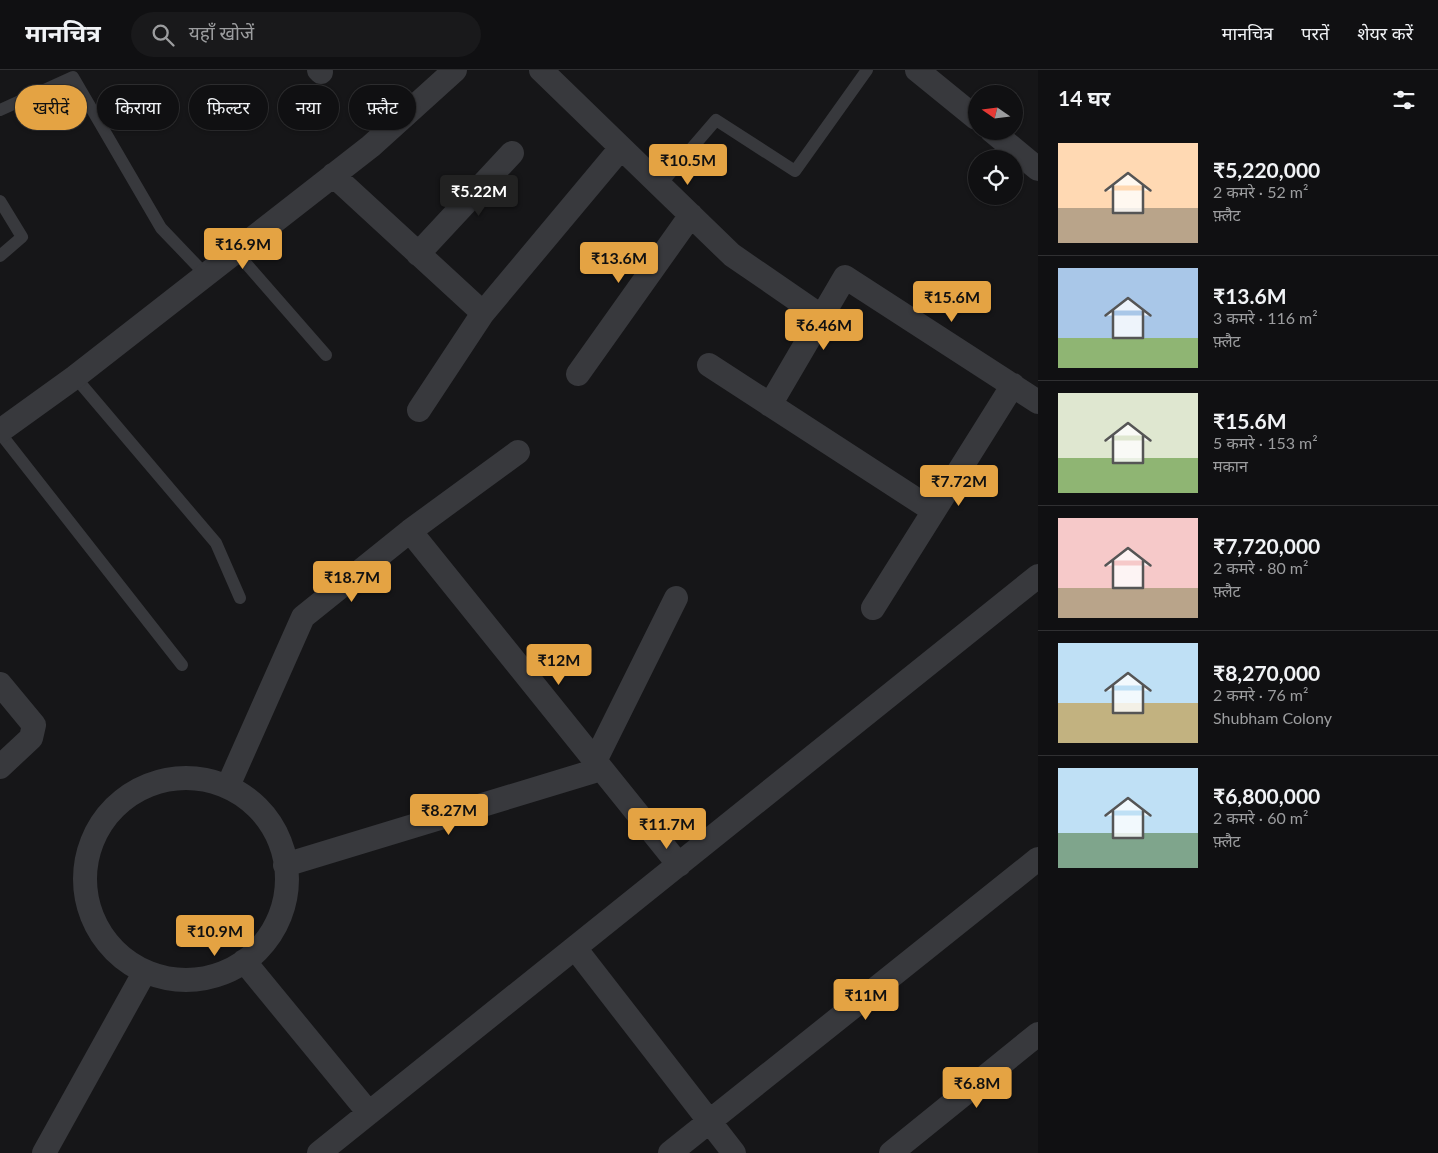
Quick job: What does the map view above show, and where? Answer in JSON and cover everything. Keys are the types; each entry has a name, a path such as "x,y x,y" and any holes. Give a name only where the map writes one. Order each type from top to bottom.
{"street":[{"path":"0,432 75,377 371,146 455,70"},
{"path":"541,70 732,255 822,317"},
{"path":"917,70 968,111"},
{"path":"1003,140 1038,169"},
{"path":"420,410 483,313 621,148"},
{"path":"418,254 512,154"},
{"path":"333,175 483,313"},
{"path":"578,374 691,215"},
{"path":"770,405 845,277 1038,402"},
{"path":"708,365 934,511"},
{"path":"873,608 1013,385"},
{"path":"228,786 303,617 410,531 518,452"},
{"path":"410,531 679,865"},
{"path":"318,1153 1038,576"},
{"path":"285,866 598,765 676,598"},
{"path":"0,684 34,725 31,738 0,767"},
{"path":"188,777 228,786 264,814 282,844 288,883 278,922 256,953 222,975 188,982 144,973 116,953 91,916 85,870 93,837 118,804 151,784 188,777"},
{"path":"670,1153 1038,859"},
{"path":"575,948 734,1153"},
{"path":"244,961 369,1113"},
{"path":"44,1153 144,973"},
{"path":"891,1153 1038,1034"}],"lane":[{"path":"660,186 716,120 794,171 867,70"},
{"path":"0,110 73,77 161,228 206,274"},
{"path":"0,202 22,237 0,256"},
{"path":"236,252 326,354"},
{"path":"75,377 216,543 240,598"},
{"path":"0,432 182,665"}]}
